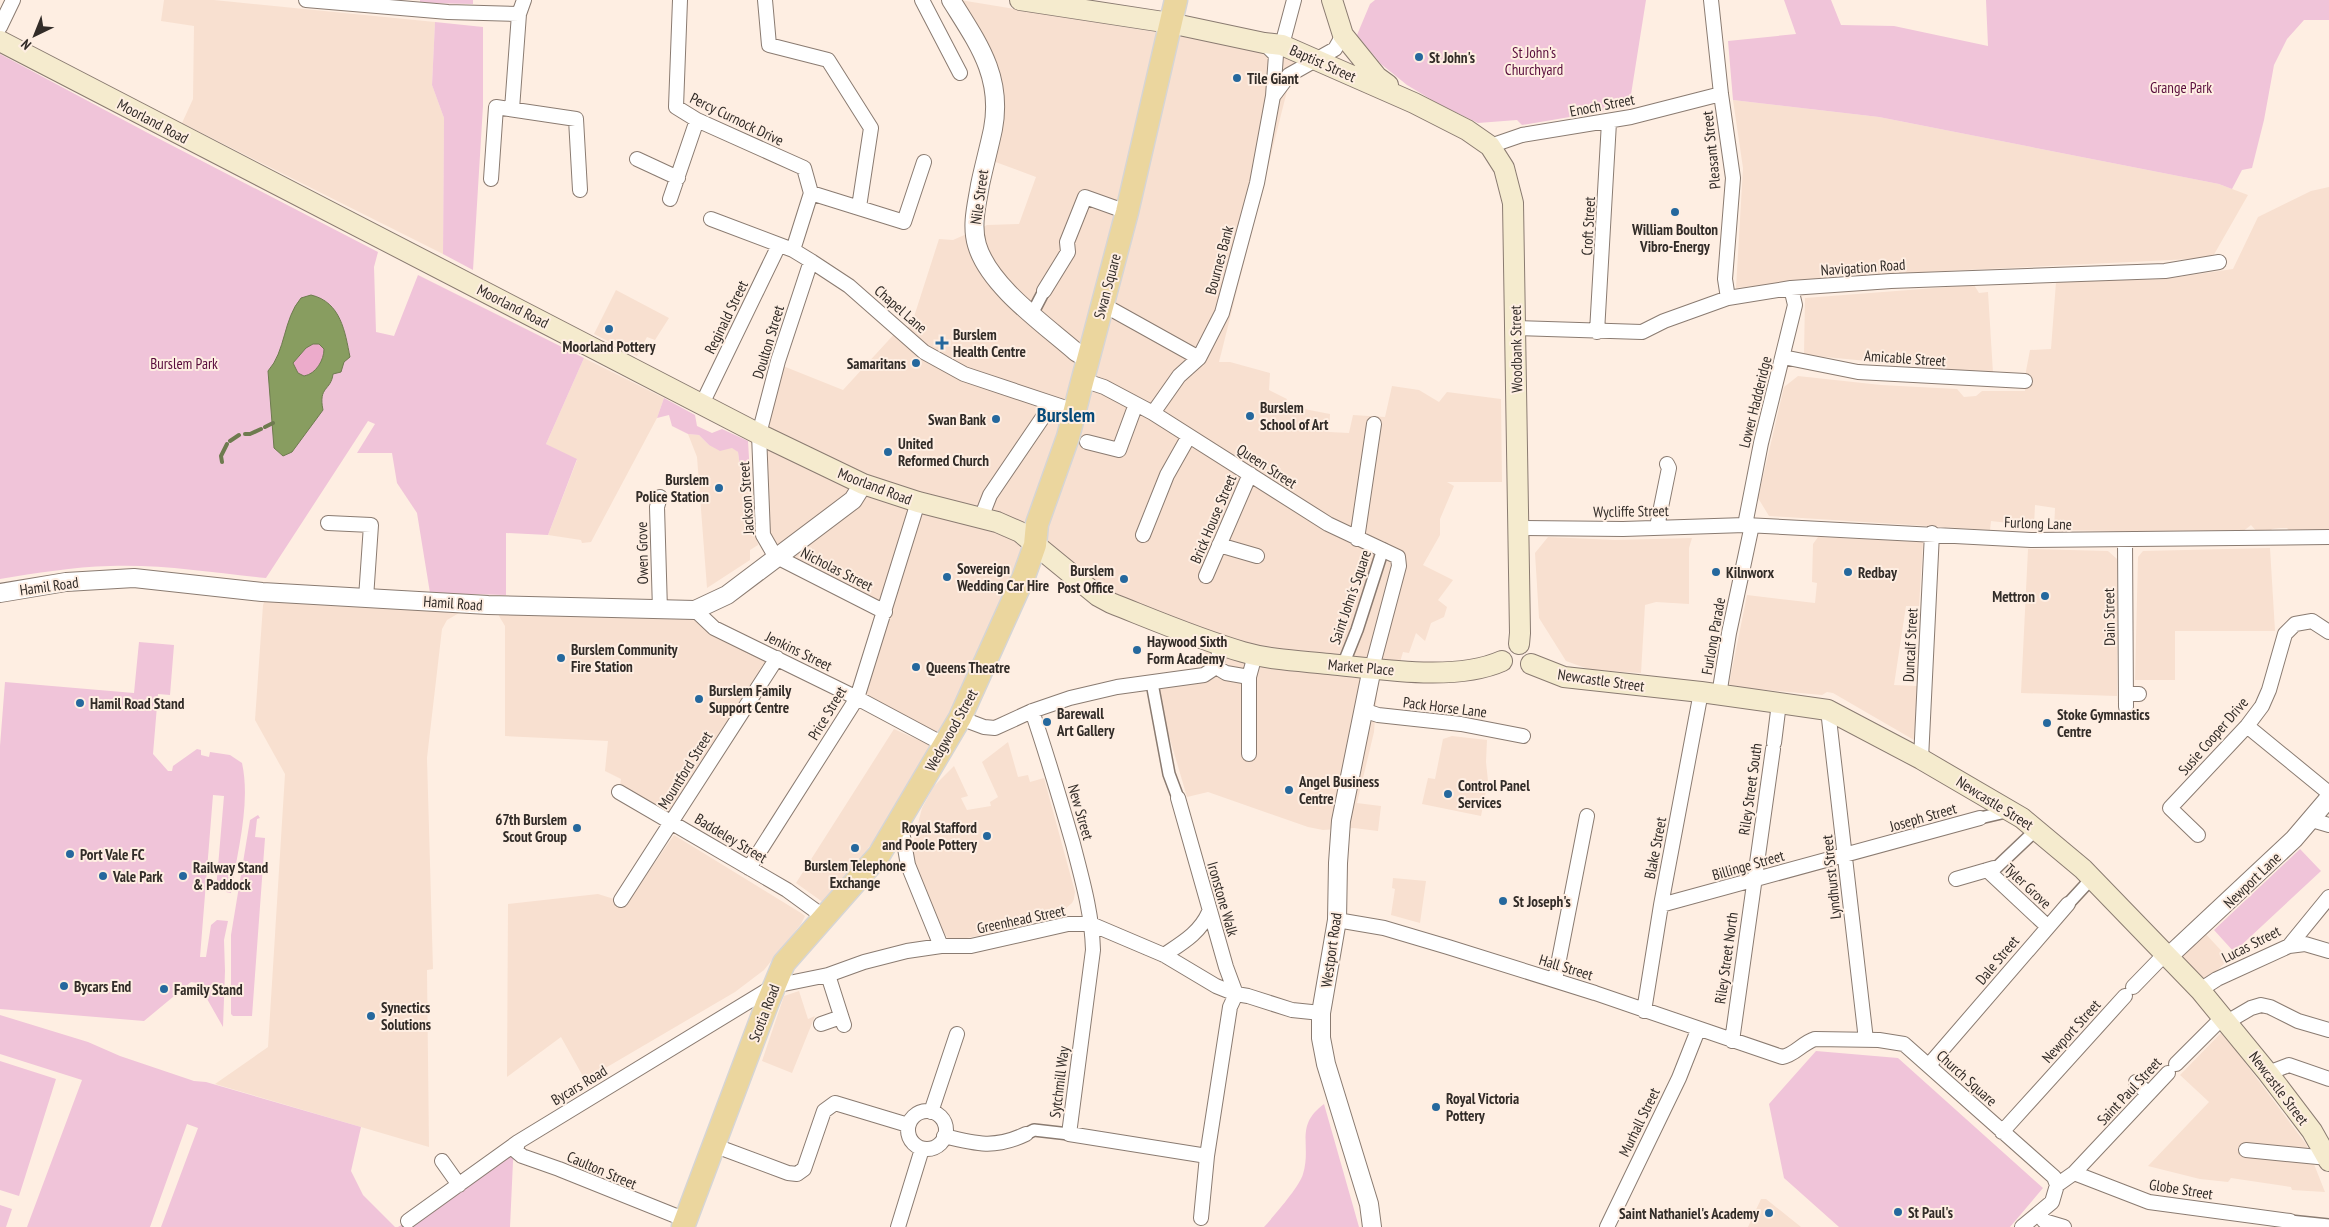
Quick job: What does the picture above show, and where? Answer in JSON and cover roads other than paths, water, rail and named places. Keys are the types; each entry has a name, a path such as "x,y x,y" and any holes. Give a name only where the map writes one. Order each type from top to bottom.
{"main road":[{"name":"Baptist Street","path":"1020,0 1170,24 1273,44 1316,58 1414,103"},
{"name":"Swan Square","path":"1035,545 1037,524 1077,439 1075,411 1127,212 1176,0"},
{"path":"1332,0 1343,34 1377,77 1414,103"},
{"name":"Moorland Road","path":"0,41 759,434 864,484 918,502 981,518 1020,532 1035,545"},
{"name":"Woodbank Street","path":"1414,103 1467,130 1490,146 1504,168 1513,203 1519,644"},
{"name":"Market Place","path":"1035,545 1098,596 1111,603 1255,655 1372,668 1458,672 1491,666 1502,661"},
{"name":"Wedgwood Street","path":"895,828 960,718 1024,576 1035,545"},
{"path":"1519,644 1529,650 1532,657 1531,664 1524,672 1516,673 1506,669 1502,661 1506,648 1519,644"},
{"name":"Newcastle Street","path":"1531,664 1564,678 1710,694 1828,710 1921,759 2010,811 2037,829 2092,878 2200,990 2268,1073 2312,1131 2328,1159"},
{"name":"Scotia Road","path":"684,1224 713,1144 784,963 879,855 895,828"}],"street":[{"path":"0,27 13,0"},
{"path":"306,0 369,3 448,12 519,14"},
{"path":"512,109 519,14 524,0"},
{"name":"Percy Curnock Drive","path":"680,0 676,107 697,120 804,168 811,193"},
{"path":"765,0 769,45 828,60 871,128 859,207"},
{"path":"922,0 960,72"},
{"name":"Nile Street","path":"951,0 985,55 990,70 995,110 993,130 985,156 975,216 977,245 986,264 1004,287 1076,352 1085,370"},
{"path":"1273,44 1294,0"},
{"name":"Pleasant Street","path":"1712,0 1721,94 1733,178 1725,279 1728,298"},
{"name":"Bournes Bank","path":"1274,96 1289,75 1316,58 1335,49 1343,34"},
{"name":"Bournes Bank","path":"1153,413 1179,376 1199,358 1222,313 1257,183 1274,96 1276,55 1273,44"},
{"name":"Enoch Street","path":"1490,146 1522,136 1609,122 1721,94"},
{"path":"490,179 496,107 576,118 580,190"},
{"path":"670,199 697,120"},
{"name":"Croft Street","path":"1597,332 1609,122"},
{"path":"637,159 678,178"},
{"path":"793,250 811,193 904,222 924,162"},
{"path":"1032,314 1068,252 1067,242 1085,197 1127,212"},
{"name":"Chapel Lane","path":"711,220 793,250 811,260 849,286 924,352 964,374 1075,411"},
{"name":"Reginald Street","path":"702,404 778,245"},
{"name":"Doulton Street","path":"759,434 783,346 811,260"},
{"name":"Navigation Road","path":"1515,328 1642,332 1664,321 1728,298 1791,288 1891,281 2165,271 2219,262"},
{"name":"Lower Hadderidge","path":"1749,525 1761,443 1795,305 1791,288"},
{"path":"1102,304 1199,358"},
{"name":"Amicable Street","path":"1783,357 1858,372 2025,381"},
{"name":"Queen Street","path":"1085,370 1104,387 1153,413 1328,524 1357,539 1383,549"},
{"path":"981,518 990,495 1043,417 1049,403"},
{"path":"1077,439 1119,450 1136,404"},
{"path":"1357,539 1369,429"},
{"name":"Jackson Street","path":"759,434 765,541 775,556"},
{"path":"1144,535 1167,475 1189,436"},
{"path":"1657,527 1669,468 1667,464"},
{"name":"Brick House Street","path":"1206,576 1250,474"},
{"name":"Hamil Road","path":"0,593 66,582 134,578 258,592 488,605 695,610 727,594 775,556 853,500 864,484"},
{"name":"Owen Grove","path":"660,497 657,507 660,610"},
{"name":"Price Street","path":"749,868 857,698 918,502"},
{"path":"328,523 371,526 366,598"},
{"name":"Wycliffe Street","path":"1518,528 1623,529 1749,525"},
{"name":"Furlong Lane","path":"1749,525 1932,533 2031,540 2329,537"},
{"name":"Furlong Parade","path":"1710,694 1728,633 1749,525"},
{"name":"Duncalf Street","path":"1921,759 1932,533"},
{"name":"Dain Street","path":"2125,540 2131,698"},
{"path":"1219,545 1257,556"},
{"name":"Saint John's Square","path":"1343,665 1357,630 1383,549 1398,557 1399,566 1372,668"},
{"name":"Nicholas Street","path":"775,556 885,612"},
{"name":"Jenkins Street","path":"695,610 714,628 857,698 945,745"},
{"name":"Susie Cooper Drive","path":"2198,836 2170,808 2247,726 2262,706 2269,690 2286,634 2295,624 2312,621 2329,632"},
{"path":"960,718 984,727 995,728 1032,711 1070,698 1117,687 1204,675 1216,667 1221,644"},
{"path":"1249,754 1249,677 1255,655"},
{"name":"Mountford Street","path":"621,900 776,658"},
{"path":"1216,667 1226,673 1249,677"},
{"name":"Westport Road","path":"1372,668 1342,820 1338,863 1337,920 1321,1013 1321,1038 1326,1064 1369,1204 1372,1227"},
{"name":"Ironstone Walk","path":"1152,683 1169,774 1178,798 1177,814 1236,994"},
{"name":"Blake Street","path":"1644,1011 1661,906 1710,694"},
{"name":"Riley Street South","path":"1753,880 1779,703"},
{"name":"Pack Horse Lane","path":"1364,710 1378,715 1477,726 1522,736"},
{"name":"Lyndhurst Street","path":"1828,710 1866,1040"},
{"name":"New Street","path":"1032,711 1059,795 1088,900 1091,924"},
{"path":"2247,726 2329,793"},
{"name":"Baddeley Street","path":"619,792 787,890 824,917"},
{"name":"Newport Lane","path":"2168,955 2244,887 2312,820 2329,798"},
{"name":"Joseph Street","path":"1844,855 2010,811"},
{"path":"1555,980 1586,816"},
{"path":"2312,820 2329,825"},
{"path":"895,828 902,837 908,865 941,946"},
{"name":"Tyler Grove","path":"1956,879 1992,869 2037,829"},
{"name":"Billinge Street","path":"1661,906 1844,855"},
{"name":"Tyler Grove","path":"1992,869 2047,926"},
{"name":"Dale Street","path":"1929,1065 2047,926 2092,878"},
{"name":"Riley Street North","path":"1732,1041 1753,880"},
{"name":"Lucas Street","path":"2200,990 2217,979 2289,946 2329,897"},
{"path":"1164,956 1198,931 1204,924 1209,912"},
{"name":"Hall Street","path":"1337,920 1384,928 1555,980 1782,1057"},
{"name":"Greenhead Street","path":"774,986 828,975 864,962 941,946 971,946 1068,924 1091,924 1164,956 1216,986 1236,994 1292,1010 1321,1013"},
{"name":"Sytchmill Way","path":"1091,924 1093,950 1068,1134 1207,1156"},
{"path":"2289,946 2304,944 2329,950"},
{"name":"Newport Street","path":"2002,1132 2129,992 2168,955"},
{"path":"821,1024 844,1024 828,975"},
{"name":"Bycars Road","path":"408,1221 518,1142 774,986"},
{"path":"1201,1218 1207,1156 1230,1007 1236,994"},
{"name":"Saint Paul Street","path":"2058,1185 2074,1173 2172,1068 2225,1019 2262,1005 2298,1021 2329,1030"},
{"name":"Murhall Street","path":"1607,1227 1679,1078 1698,1030"},
{"path":"931,1112 957,1034"},
{"name":"Church Square","path":"1782,1057 1790,1055 1807,1042 1815,1039 1866,1040 1904,1044 2054,1178 2058,1185"},
{"path":"2268,1073 2289,1066 2329,1079"},
{"path":"2136,1082 2148,1094"},
{"path":"713,1144 788,1173 797,1174 804,1169 824,1111 835,1103 908,1125"},
{"path":"931,1112 942,1119 945,1125 944,1136 939,1145 933,1149 922,1149 912,1144 909,1138 908,1125 913,1116 918,1113 931,1112"},
{"path":"944,1136 982,1145 1005,1142 1034,1130 1068,1134"},
{"name":"Caulton Street","path":"518,1142 516,1151 522,1156 559,1169 684,1224"},
{"path":"898,1227 922,1149"},
{"path":"2246,1150 2328,1159"},
{"path":"442,1161 462,1183"},
{"name":"Globe Street","path":"2074,1173 2150,1202 2256,1222 2329,1225"},
{"path":"2022,1227 2039,1215 2052,1202 2058,1185"},
{"path":"2039,1215 2044,1221 2064,1227"}],"waterway":[{"path":"265,427 273,423"},
{"path":"245,434 261,429"},
{"path":"230,441 239,435"},
{"path":"222,462 221,456 227,444"}],"place":[{"name":"St John's","path":"1419,57"},
{"name":"Tile Giant","path":"1237,78"},
{"name":"William Boulton Vibro-Energy","path":"1675,212"},
{"name":"Moorland Pottery","path":"609,329"},
{"name":"Burslem Health Centre","path":"942,343"},
{"name":"Samaritans","path":"916,363"},
{"name":"Burslem School of Art","path":"1250,416"},
{"name":"Swan Bank","path":"996,419"},
{"name":"United Reformed Church","path":"888,452"},
{"name":"Burslem Police Station","path":"719,488"},
{"name":"Kilnworx","path":"1716,572"},
{"name":"Redbay","path":"1848,572"},
{"name":"Sovereign Wedding Car Hire","path":"947,577"},
{"name":"Burslem Post Office","path":"1124,579"},
{"name":"Mettron","path":"2045,596"},
{"name":"Haywood Sixth Form Academy","path":"1137,650"},
{"name":"Burslem Community Fire Station","path":"561,658"},
{"name":"Queens Theatre","path":"916,667"},
{"name":"Burslem Family Support Centre","path":"699,699"},
{"name":"Hamil Road Stand","path":"80,703"},
{"name":"Barewall Art Gallery","path":"1047,722"},
{"name":"Stoke Gymnastics Centre","path":"2047,723"},
{"name":"Angel Business Centre","path":"1289,790"},
{"name":"Control Panel Services","path":"1448,794"},
{"name":"67th Burslem Scout Group","path":"577,828"},
{"name":"Royal Stafford and Poole Pottery","path":"987,836"},
{"name":"Burslem Telephone Exchange","path":"855,848"},
{"name":"Port Vale FC","path":"70,854"},
{"name":"Vale Park","path":"103,876"},
{"name":"Railway Stand & Paddock","path":"183,876"},
{"name":"St Joseph's","path":"1503,901"},
{"name":"Bycars End","path":"64,986"},
{"name":"Family Stand","path":"164,989"},
{"name":"Synectics Solutions","path":"371,1016"},
{"name":"Royal Victoria Pottery","path":"1436,1107"},
{"name":"St Paul's","path":"1898,1212"},
{"name":"Saint Nathaniel's Academy","path":"1769,1213"}],"district":[{"name":"Burslem","path":"1066,415"}],"park label":[{"name":"St John's Churchyard","path":"1534,60"},
{"name":"Grange Park","path":"2181,87"},
{"name":"Burslem Park","path":"184,363"}]}
